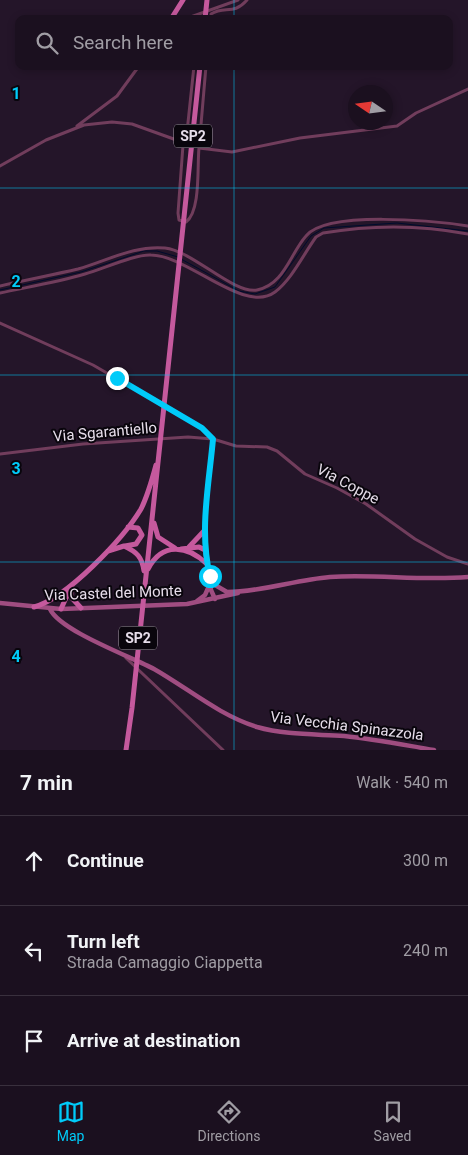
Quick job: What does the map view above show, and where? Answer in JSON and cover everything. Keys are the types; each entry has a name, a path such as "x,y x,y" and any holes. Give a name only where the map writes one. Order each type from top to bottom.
{"main road":[{"path":"174,15 183,0"},
{"path":"205,15 207,0"},
{"name":"SP2","path":"126,750 200,70"},
{"path":"34,607 60,595 71,587 128,527 147,494 160,447"},
{"path":"153,508 154,529 158,538 178,549"},
{"path":"106,552 136,544 142,535 136,526 128,527"},
{"path":"190,550 204,531"},
{"path":"124,546 136,552 141,559 145,576"},
{"path":"145,576 153,561 160,554 178,549 205,550 215,599"},
{"path":"190,550 207,564"},
{"path":"212,584 227,592 328,577 368,576 436,580 468,577"},
{"path":"192,603 206,596 212,584"},
{"path":"71,587 72,600 82,608"},
{"path":"61,609 71,587"},
{"name":"Via Castel del Monte","path":"0,603 61,609 192,603 256,589"},
{"path":"60,595 61,609"},
{"name":"Via Vecchia Spinazzola","path":"50,609 57,618 108,649 143,664 215,708 258,727 285,733 372,739 434,750"}],"street":[{"path":"196,15 238,0"},
{"path":"211,15 215,12 235,10 247,0"},
{"path":"75,128 117,96 136,70"},
{"path":"194,70 187,132 183,145 178,206 178,217 182,222 190,219 196,199 206,70"},
{"path":"199,148 232,152 300,138 397,126 416,113 468,89"},
{"path":"0,166 46,140 75,128 98,123 132,124 182,142 183,145"},
{"path":"431,229 432,220"},
{"path":"0,286 79,269 144,247 168,248 241,288 255,290 269,286 282,272 306,235 315,228 327,224 432,220 468,226"},
{"path":"350,222 350,230"},
{"path":"0,293 112,267 138,256 162,256 171,257 178,264 193,268 239,295 254,298 264,297 275,292 316,238 323,233 389,227 431,229 468,234"},
{"path":"109,259 112,267"},
{"path":"207,277 211,270"},
{"path":"282,272 288,277"},
{"path":"28,280 30,287"},
{"path":"0,323 93,364 202,428 213,439 204,531 205,550"},
{"name":"Via Sgarantiello","path":"0,454 128,440 188,437 213,439"},
{"name":"Via Coppe","path":"213,439 236,446 261,446 273,449 305,474 337,488 366,504 415,539 447,558 468,564"},
{"path":"126,658 223,750"},
{"path":"142,674 143,664"}],"waterway":[{"path":"181,259 239,291 255,294 275,287 311,236 324,228 397,223 468,231"},
{"path":"0,290 81,272 144,251 157,251 178,257"}],"route":[{"path":"117,378 202,428 213,439 204,531 205,550 210,576"}]}
